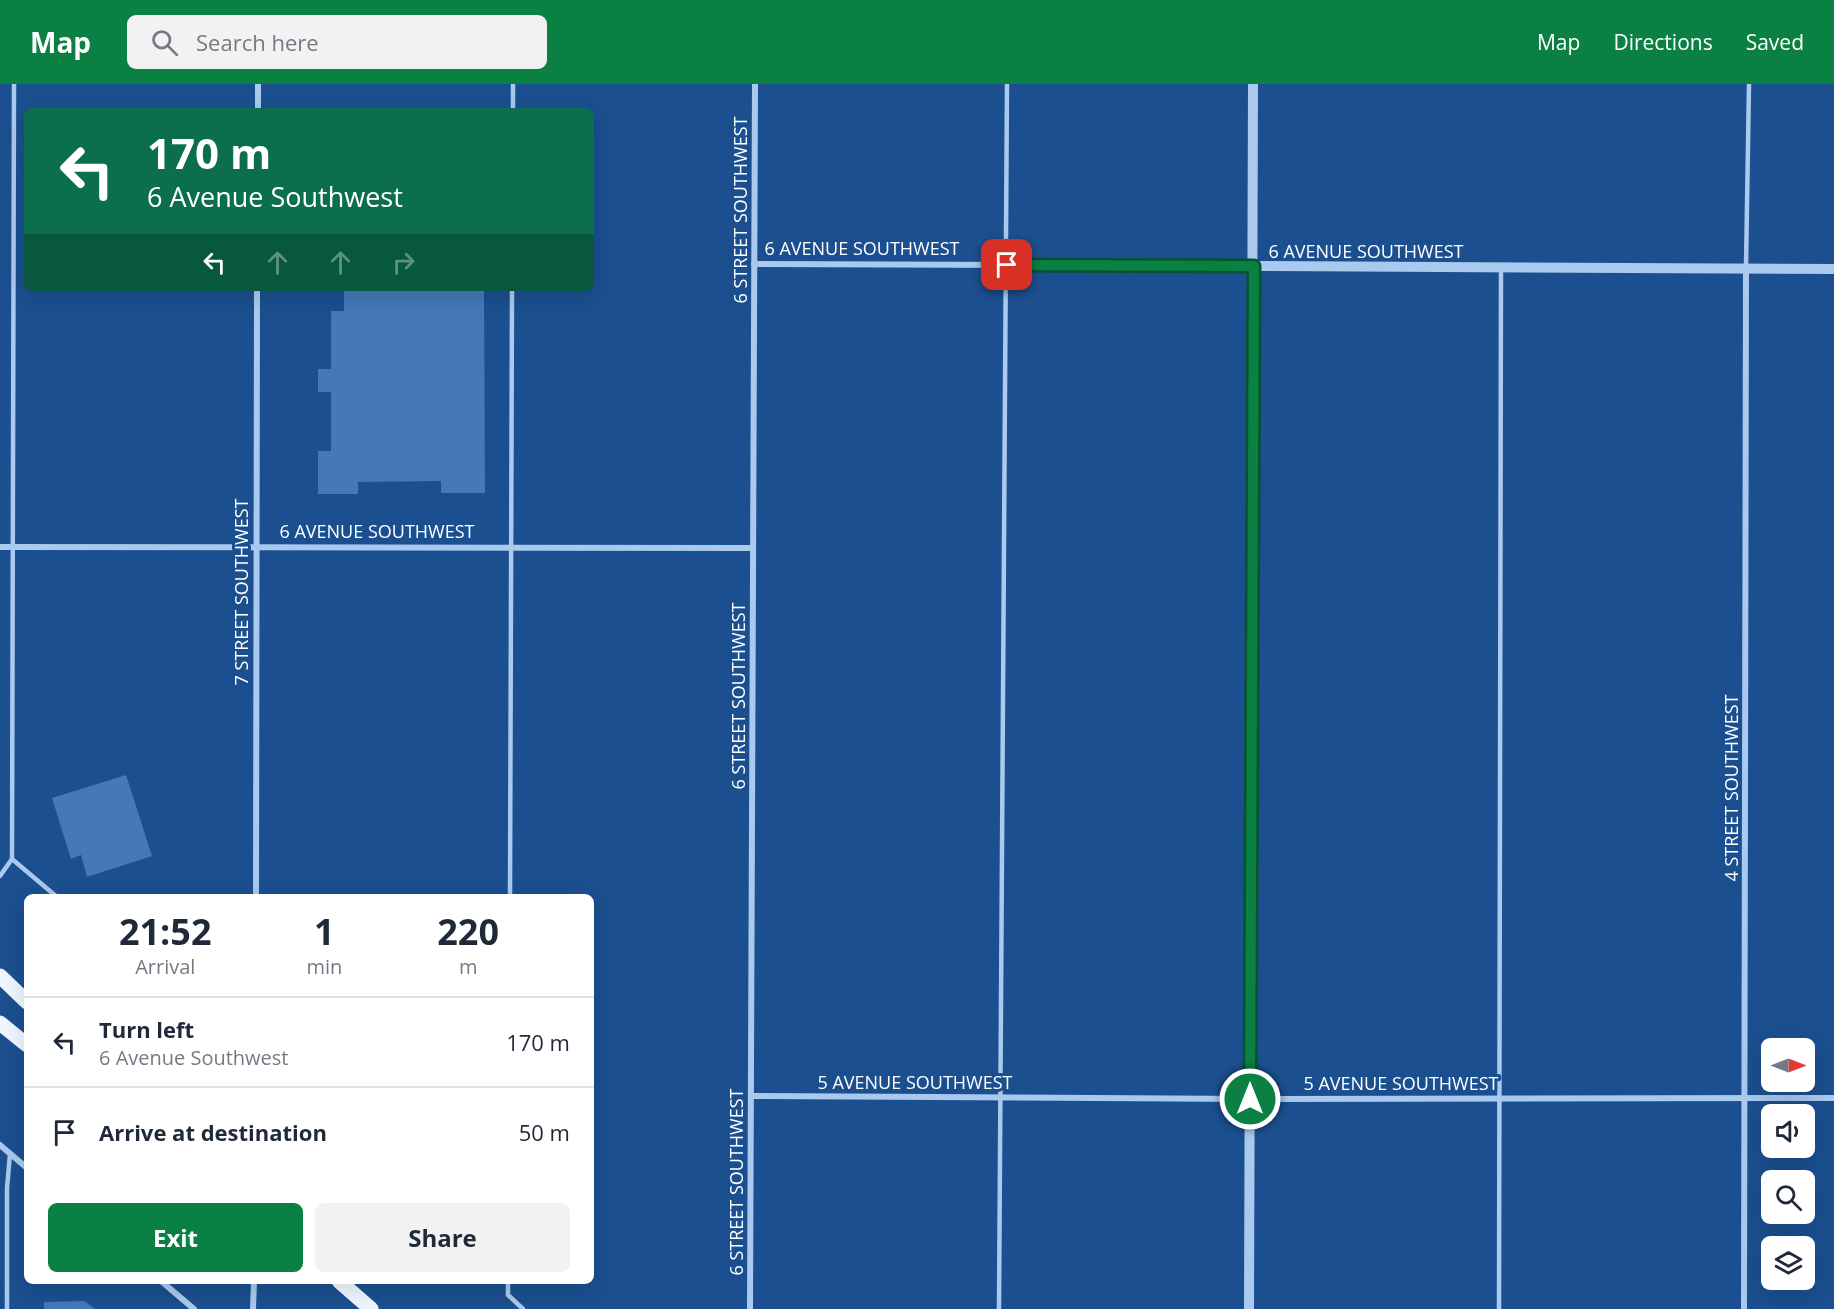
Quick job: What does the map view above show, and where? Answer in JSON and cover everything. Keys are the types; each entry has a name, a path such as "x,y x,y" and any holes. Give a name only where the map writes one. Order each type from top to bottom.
{"main road":[{"path":"0,976 24,999"},
{"path":"0,1023 24,1043"},
{"path":"342,1284 371,1309"}],"street":[{"path":"258,84 258,108"},
{"name":"6 STREET SOUTHWEST","path":"750,1309 755,84"},
{"path":"1249,1309 1253,84"},
{"name":"6 AVENUE SOUTHWEST","path":"754,264 1834,268"},
{"name":"4 STREET SOUTHWEST","path":"1744,1309 1746,267"},
{"name":"7 STREET SOUTHWEST","path":"256,894 257,291"},
{"name":"6 AVENUE SOUTHWEST","path":"0,547 753,548"},
{"name":"5 AVENUE SOUTHWEST","path":"751,1096 1250,1099 1834,1098"},
{"path":"0,1145 24,1166"},
{"path":"165,1284 194,1309"},
{"path":"253,1309 254,1284"}],"lane":[{"path":"0,876 12,859 14,84"},
{"path":"513,84 513,108"},
{"path":"999,1309 1007,84"},
{"path":"1746,267 1749,84"},
{"path":"1499,1309 1501,268"},
{"path":"510,894 512,291"},
{"path":"12,859 53,894"},
{"path":"7,1309 7,1188 10,1154"},
{"path":"508,1284 508,1295 523,1309"}],"building":[{"path":"344,291 484,291 485,493 441,493 441,481 358,482 358,494 318,494 318,451 331,451 331,392 318,392 318,369 331,369 331,311 344,311"},
{"path":"126,775 152,856 87,877 81,855 71,859 52,798"},
{"path":"84,1301 95,1309 44,1309 44,1302"}],"route":[{"path":"1007,265 1254,266 1250,1099"}]}
